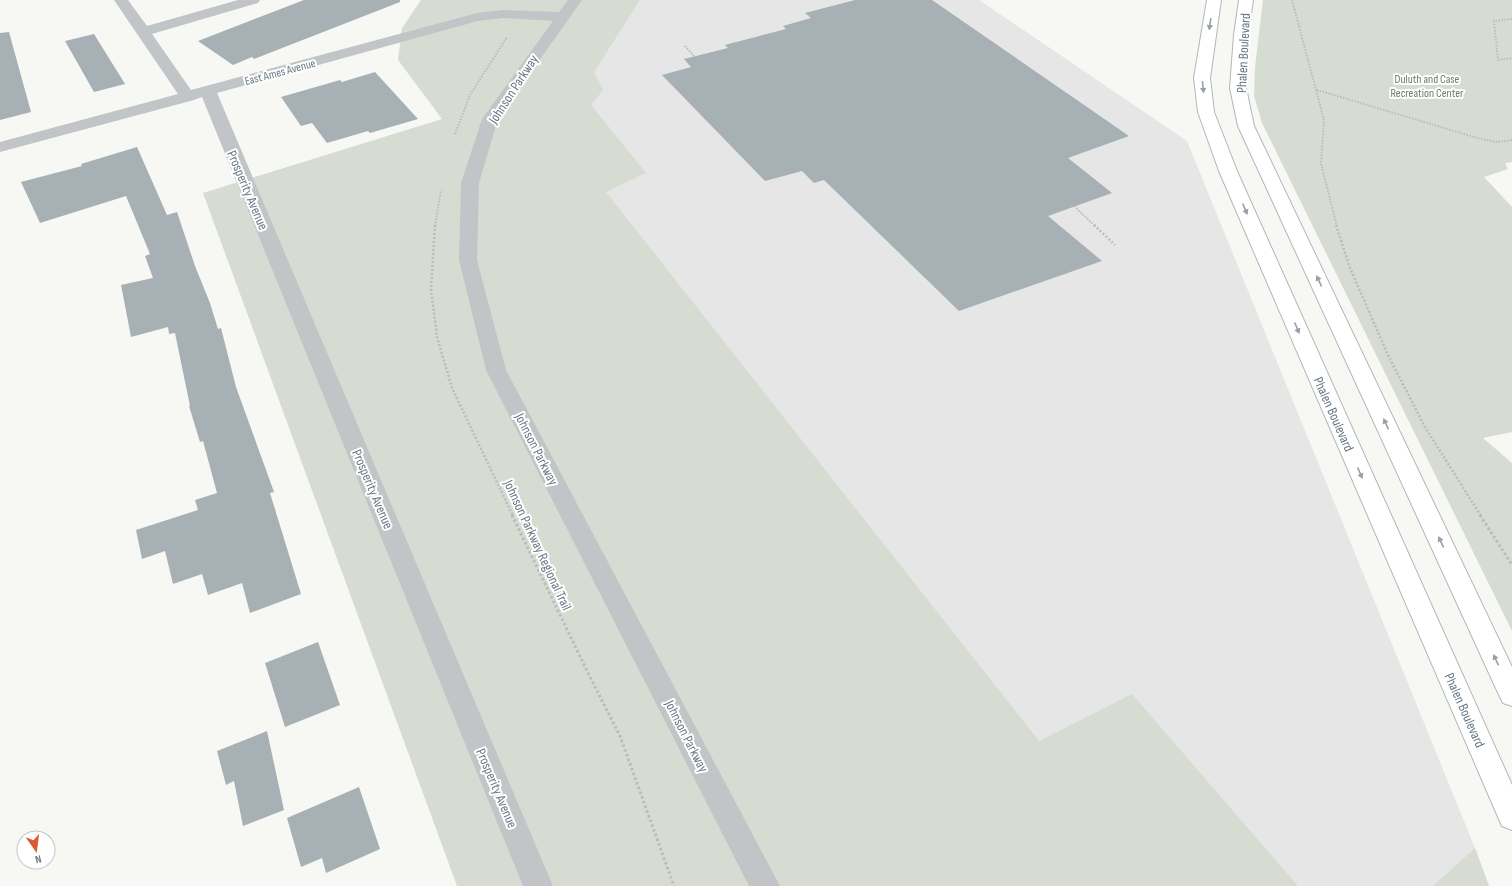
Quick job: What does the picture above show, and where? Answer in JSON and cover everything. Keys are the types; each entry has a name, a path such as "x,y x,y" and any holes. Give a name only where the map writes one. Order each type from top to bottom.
{"main road":[{"name":"Phalen Boulevard","path":"1214,0 1202,78 1206,112 1228,171 1512,817"},
{"name":"Phalen Boulevard","path":"1246,0 1241,35 1238,88 1246,126 1512,695"}],"street":[{"name":"Prosperity Avenue","path":"121,0 143,32 198,94 538,886"},
{"path":"143,32 253,0"},
{"name":"East Ames Avenue","path":"0,147 477,18 569,8"},
{"name":"Johnson Parkway","path":"569,8 490,119 470,183 468,260 496,370 765,886"}],"path":[{"path":"1292,0 1324,120 1321,164 1334,218 1350,268 1388,355 1425,427 1512,565"},
{"path":"1512,19 1494,21 1498,60 1512,58"},
{"path":"685,46 695,57"},
{"path":"1317,90 1481,139 1497,142 1512,140"},
{"name":"Johnson Parkway Regional Trail","path":"437,202 433,235 431,289 437,337 452,388 584,666 620,736 674,886"},
{"path":"1074,206 1115,245"}],"shaded area":[{"path":"607,0 979,0 1187,141 1475,848 1489,886 831,886 531,111"}],"green space":[{"path":"421,0 640,0 594,72 603,90 591,105 646,173 606,192 1039,741 1132,694 1298,886 457,886 203,193 442,119 398,60 402,28"},
{"name":"Duluth and Case Recreation Center","path":"1263,0 1512,0 1512,162 1505,163 1508,169 1484,177 1512,207 1512,432 1483,438 1512,463 1512,631 1262,123 1254,96 1255,67"},
{"path":"1475,848 1489,886 1433,886"}],"building":[{"path":"304,0 400,0 400,2 254,59 252,57 233,65 198,41"},
{"path":"855,0 932,0 1129,136 1068,158 1112,193 1048,216 1102,261 959,311 824,180 814,183 802,171 765,181 662,75 691,67 684,59 728,48 725,45 786,29 783,26 811,18 805,13"},
{"path":"9,32 31,112 0,120 0,33"},
{"path":"94,34 125,84 94,92 65,41"},
{"path":"375,72 418,119 370,133 368,131 327,143 312,123 301,126 281,97 340,80 342,82"},
{"path":"137,147 167,215 177,212 218,329 221,328 236,387 274,492 270,493 301,594 250,613 242,583 208,595 202,574 173,584 165,551 142,559 136,530 198,510 195,500 217,493 203,441 200,442 189,406 175,333 169,334 168,327 131,337 121,285 153,278 145,256 150,254 126,196 40,223 21,182 82,166 81,164"},
{"path":"318,642 340,705 285,727 265,663"},
{"path":"267,731 284,810 243,826 234,781 226,785 217,751"},
{"path":"359,787 380,849 326,873 322,858 301,867 287,818"}]}
